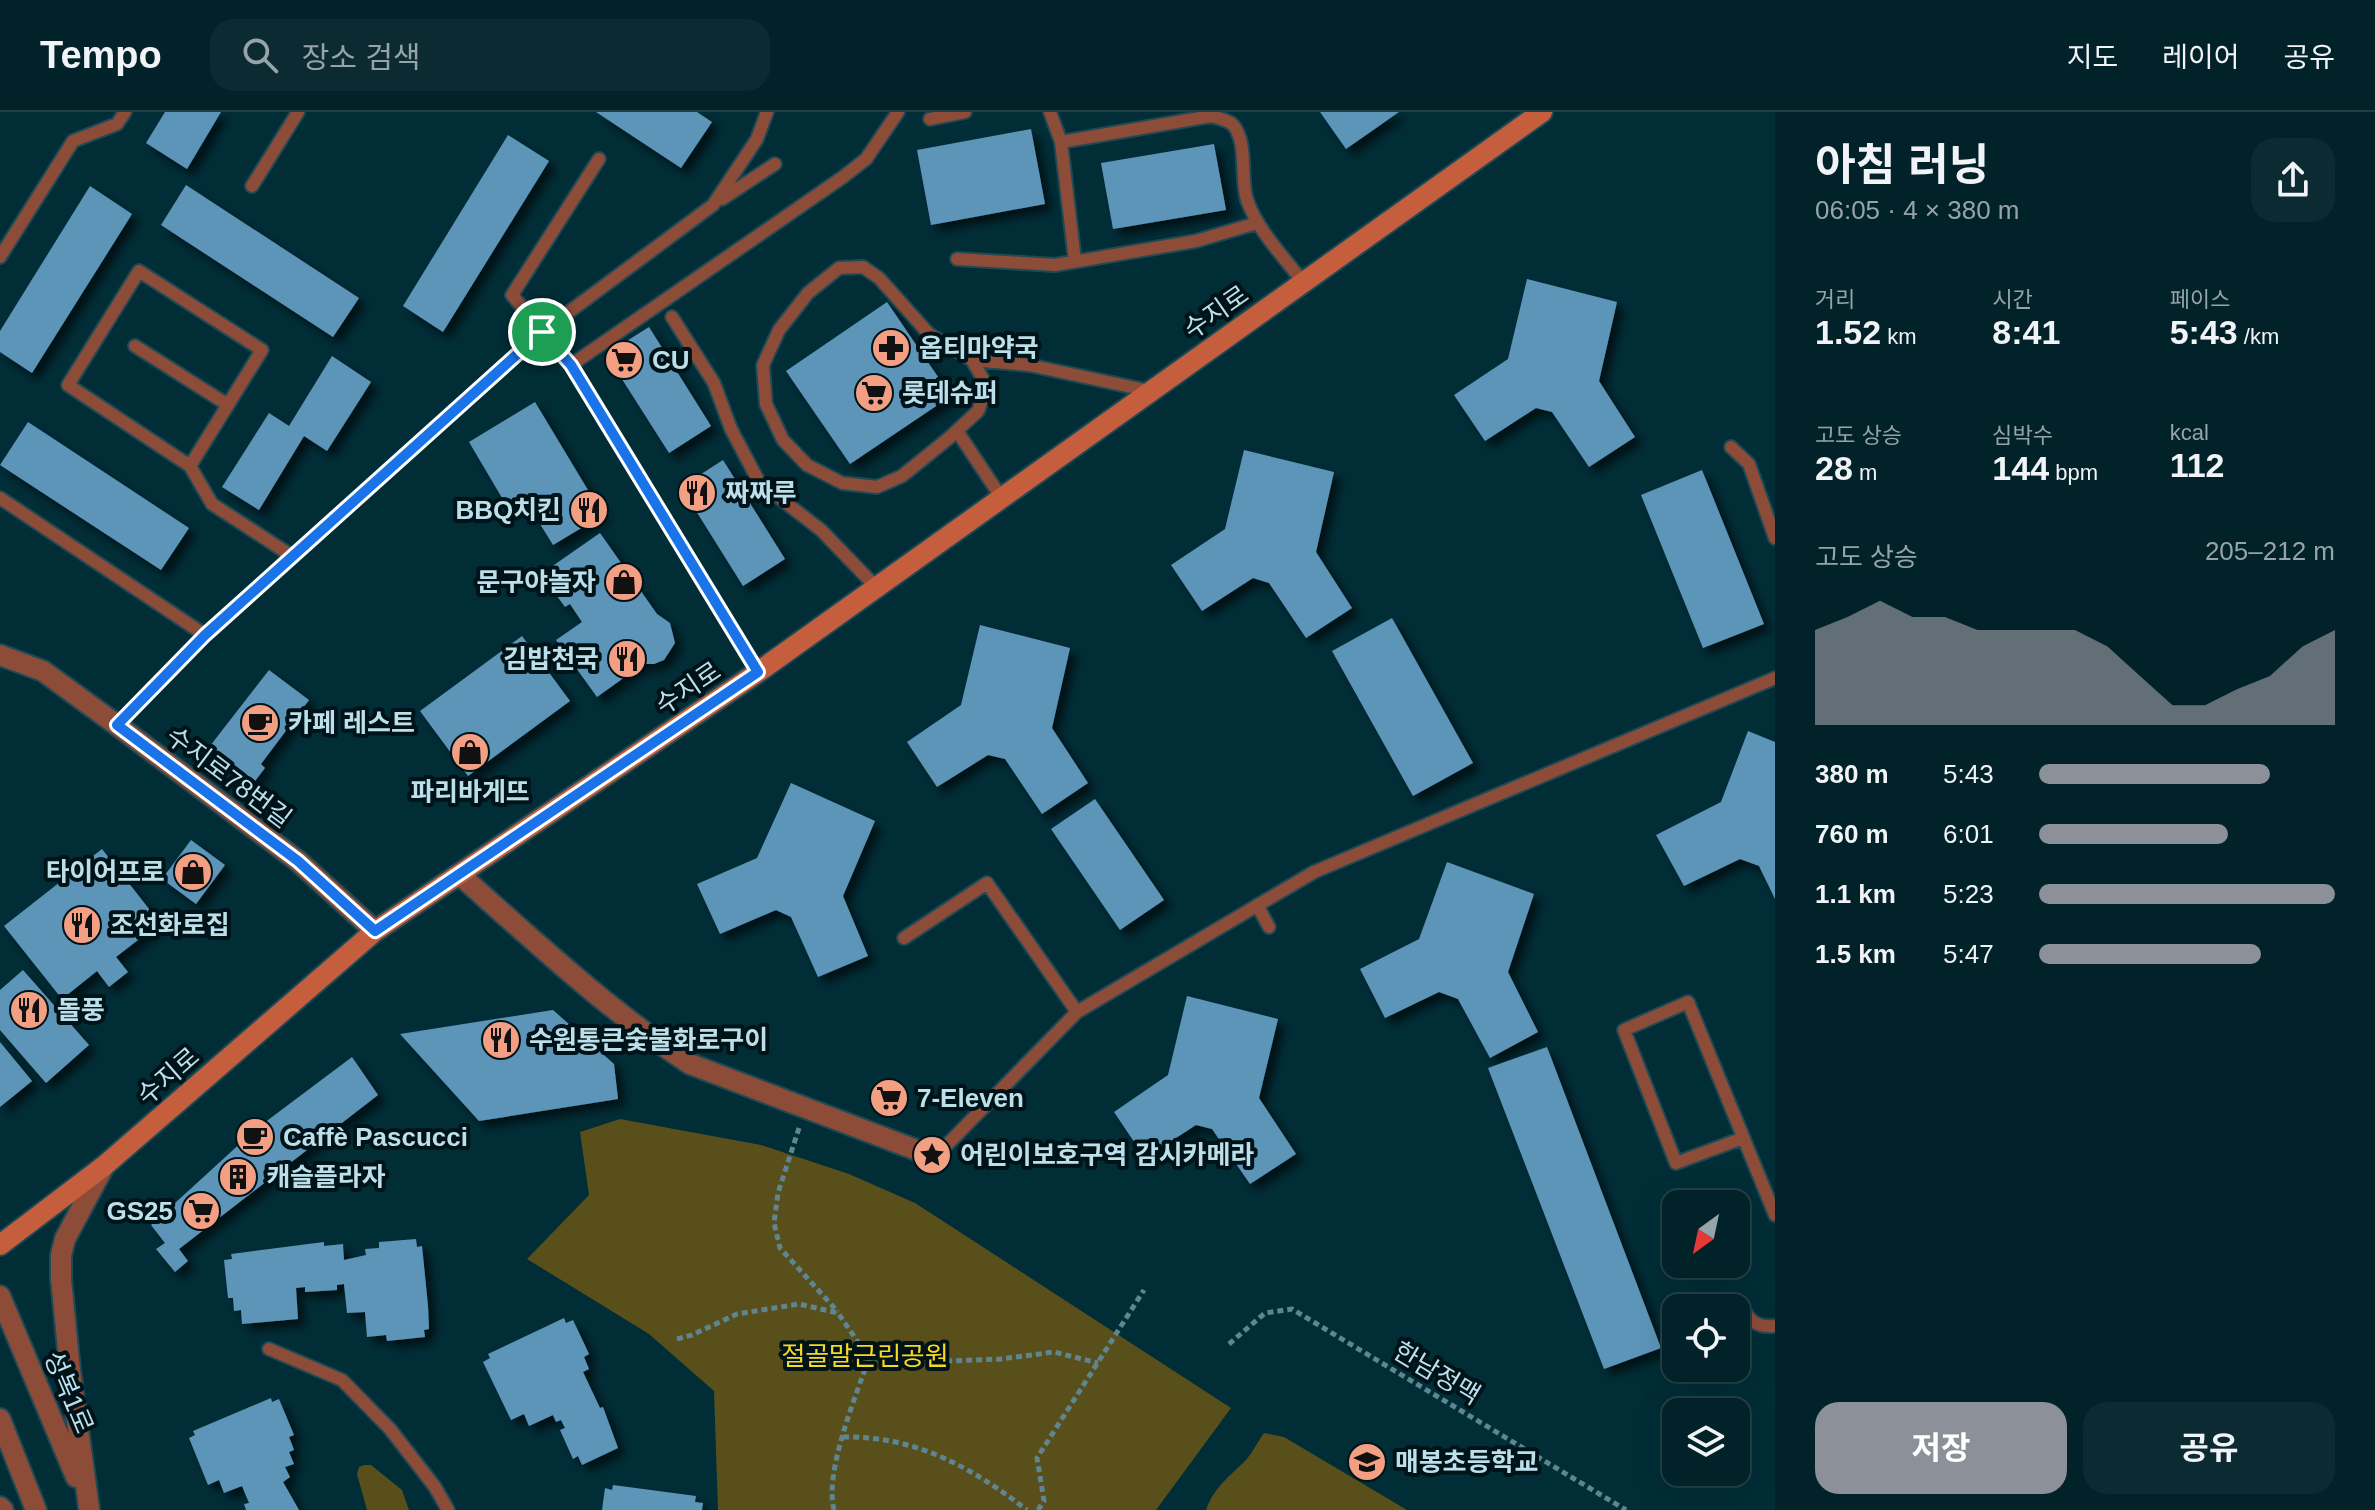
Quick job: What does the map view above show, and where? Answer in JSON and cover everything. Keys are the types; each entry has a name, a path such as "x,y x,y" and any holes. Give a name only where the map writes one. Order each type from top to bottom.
{"main road":[{"name":"수지로","path":"0,1245 104,1166 375,931 758,672 1542,112"}],"street":[{"name":"수지로78번길","path":"0,655 43,671 117,725 298,861 375,931"},
{"path":"460,875 654,1040 690,1064 935,1157"},
{"path":"89,1509 70,1370 61,1255 65,1239 104,1166"},
{"name":"성복1로","path":"0,1296 89,1509"},
{"path":"0,1419 36,1510"}],"lane":[{"path":"0,257 73,141 117,124 125,112"},
{"path":"252,186 298,112"},
{"path":"713,205 757,139 767,112"},
{"path":"571,365 843,177 866,159 898,112"},
{"path":"930,119 965,112"},
{"path":"1050,112 1061,142 1075,261"},
{"path":"1061,142 1211,116 1226,121 1234,126 1240,143 1246,197 1257,223 1303,282"},
{"path":"599,159 512,295 571,365 758,672"},
{"path":"117,725 205,635 542,332 713,205 775,164"},
{"path":"957,259 1055,265 1196,241 1257,223"},
{"path":"972,360 987,386 978,411 902,476 877,487 842,483 807,465 783,440 766,404 763,365 779,330 808,293 839,268 863,267 879,278 929,334 972,360 1029,365 1150,391"},
{"path":"190,466 262,350 139,271 68,385 190,466 212,504 292,556"},
{"path":"672,317 714,383 731,429 759,482 821,530 876,587"},
{"path":"135,346 228,405"},
{"path":"957,431 1001,497"},
{"path":"1731,447 1749,464 1775,538"},
{"path":"0,498 205,635"},
{"path":"935,1157 1077,1012 1314,872 1775,678"},
{"path":"904,938 987,883 1077,1012"},
{"path":"1257,905 1269,927"},
{"path":"1743,1138 1676,1163 1624,1030 1688,1002 1775,1215"},
{"path":"1750,1321 1758,1326 1775,1326"},
{"path":"269,1349 342,1380 390,1429 435,1487 448,1510"}],"path":[{"path":"806,1107 778,1193 774,1223 780,1248 838,1313 869,1358"},
{"path":"1038,1510 1044,1501 1037,1458 1144,1290"},
{"path":"677,1339 737,1314 799,1304 838,1313"},
{"name":"한남정맥","path":"1229,1344 1265,1313 1292,1309 1626,1510"},
{"path":"869,1358 922,1362 1001,1359 1054,1352 1098,1363"},
{"path":"834,1510 831,1499 843,1437 869,1358"},
{"path":"843,1437 872,1437 920,1447 993,1484 1027,1510"}],"green space":[{"name":"절골말근린공원","path":"620,1119 761,1145 849,1174 915,1203 1231,1408 1156,1510 718,1510 714,1391 649,1334 527,1259 589,1195 580,1132"},
{"path":"1264,1433 1284,1437 1407,1510 1206,1510 1218,1488 1246,1460"},
{"path":"371,1465 402,1490 409,1510 367,1510 357,1474 359,1467"}],"building":[{"path":"165,112 221,112 187,169 146,143"},
{"path":"596,112 697,112 712,122 681,168"},
{"path":"1320,112 1399,112 1346,149"},
{"path":"1031,129 1045,204 931,225 917,150"},
{"path":"508,135 549,161 443,332 403,306"},
{"path":"1214,144 1226,210 1113,229 1101,163"},
{"path":"186,185 359,298 333,337 161,225"},
{"path":"90,186 132,214 32,373 0,352 0,331"},
{"path":"1527,279 1617,302 1599,381 1635,437 1589,467 1552,412 1536,408 1485,441 1454,395 1508,359"},
{"path":"887,302 951,396 850,464 786,371"},
{"path":"649,327 711,426 669,453 606,354"},
{"path":"332,356 371,382 327,451 304,436 259,510 222,487 269,413 289,426"},
{"path":"535,402 603,515 553,545 524,498 508,508 469,442"},
{"path":"28,422 189,528 161,570 0,465"},
{"path":"1244,450 1334,472 1316,552 1352,608 1306,638 1269,583 1253,578 1202,611 1171,565 1225,529"},
{"path":"723,460 785,559 743,586 681,487"},
{"path":"1702,470 1764,624 1703,648 1641,495"},
{"path":"600,533 657,614 670,623 675,643 664,660 643,664 597,697 556,640 582,622 570,604 565,607 541,574"},
{"path":"1392,618 1473,763 1413,796 1332,651"},
{"path":"980,625 1070,648 1052,728 1088,783 1042,814 1005,759 988,755 937,787 907,742 961,705"},
{"path":"522,636 570,701 468,776 420,711"},
{"name":"카페 레스트","path":"269,670 309,700 261,764 265,768 255,781 210,746"},
{"path":"1748,731 1775,742 1775,899 1759,866 1740,859 1684,886 1656,835 1721,802"},
{"path":"791,783 875,821 843,896 868,956 818,977 791,917 776,910 720,934 697,884 757,858"},
{"path":"1095,799 1164,900 1120,930 1051,829"},
{"name":"타이어프로","path":"191,840 225,865 196,904 162,879"},
{"name":"조선화로집","path":"102,849 160,923 116,957 128,972 109,987 97,971 62,999 4,926"},
{"path":"1447,862 1534,894 1508,972 1538,1032 1490,1058 1458,999 1439,992 1385,1018 1360,969 1419,939"},
{"name":"돌풍","path":"23,970 89,1045 46,1083 0,1030 0,990"},
{"path":"1187,996 1278,1019 1259,1098 1296,1154 1250,1184 1212,1129 1196,1125 1145,1158 1114,1112 1168,1075"},
{"path":"553,1010 614,1064 618,1099 479,1121 400,1034"},
{"path":"0,1042 32,1081 0,1107"},
{"path":"1547,1047 1661,1348 1604,1369 1488,1068"},
{"name":"캐슬플라자","path":"352,1057 378,1095 179,1249 188,1261 175,1272 156,1249 165,1243 151,1225 256,1129"},
{"path":"416,1239 417,1247 422,1246 428,1306 429,1329 424,1330 425,1337 387,1341 386,1335 367,1337 365,1312 347,1313 344,1284 337,1285 337,1290 305,1292 305,1287 296,1288 298,1319 242,1324 241,1310 234,1311 233,1298 228,1298 224,1260 232,1259 231,1254 324,1242 324,1246 343,1244 344,1260 366,1255 365,1249 379,1248 379,1242"},
{"path":"564,1318 566,1323 573,1320 589,1354 584,1357 589,1369 583,1372 600,1408 603,1407 618,1448 582,1465 578,1456 573,1459 560,1430 565,1428 561,1420 556,1422 553,1415 529,1426 524,1414 511,1420 483,1362 490,1358 488,1354"},
{"path":"271,1398 272,1402 279,1399 294,1435 289,1437 294,1450 289,1452 294,1464 285,1467 290,1477 283,1482 299,1510 246,1510 244,1504 249,1503 242,1486 224,1493 219,1480 208,1485 189,1438 195,1435 193,1431"},
{"path":"613,1485 696,1496 695,1502 703,1503 702,1510 602,1510 605,1488 612,1490"}],"place":[{"name":"옵티마약국","path":"891,348"},
{"name":"CU","path":"624,360"},
{"name":"롯데슈퍼","path":"874,393"},
{"name":"짜짜루","path":"697,493"},
{"name":"BBQ치킨","path":"589,510"},
{"name":"문구야놀자","path":"624,582"},
{"name":"김밥천국","path":"627,659"},
{"name":"카페 레스트","path":"260,723"},
{"name":"파리바게뜨","path":"470,752"},
{"name":"타이어프로","path":"193,872"},
{"name":"조선화로집","path":"82,925"},
{"name":"돌풍","path":"29,1010"},
{"name":"수원통큰숯불화로구이","path":"501,1040"},
{"name":"7-Eleven","path":"889,1098"},
{"name":"Caffè Pascucci","path":"255,1137"},
{"name":"어린이보호구역 감시카메라","path":"932,1155"},
{"name":"캐슬플라자","path":"238,1177"},
{"name":"GS25","path":"201,1211"},
{"name":"매봉초등학교","path":"1367,1462"}],"route":[{"path":"542,332 571,365 758,672 375,931 298,861 117,725 205,635 542,332"}]}
